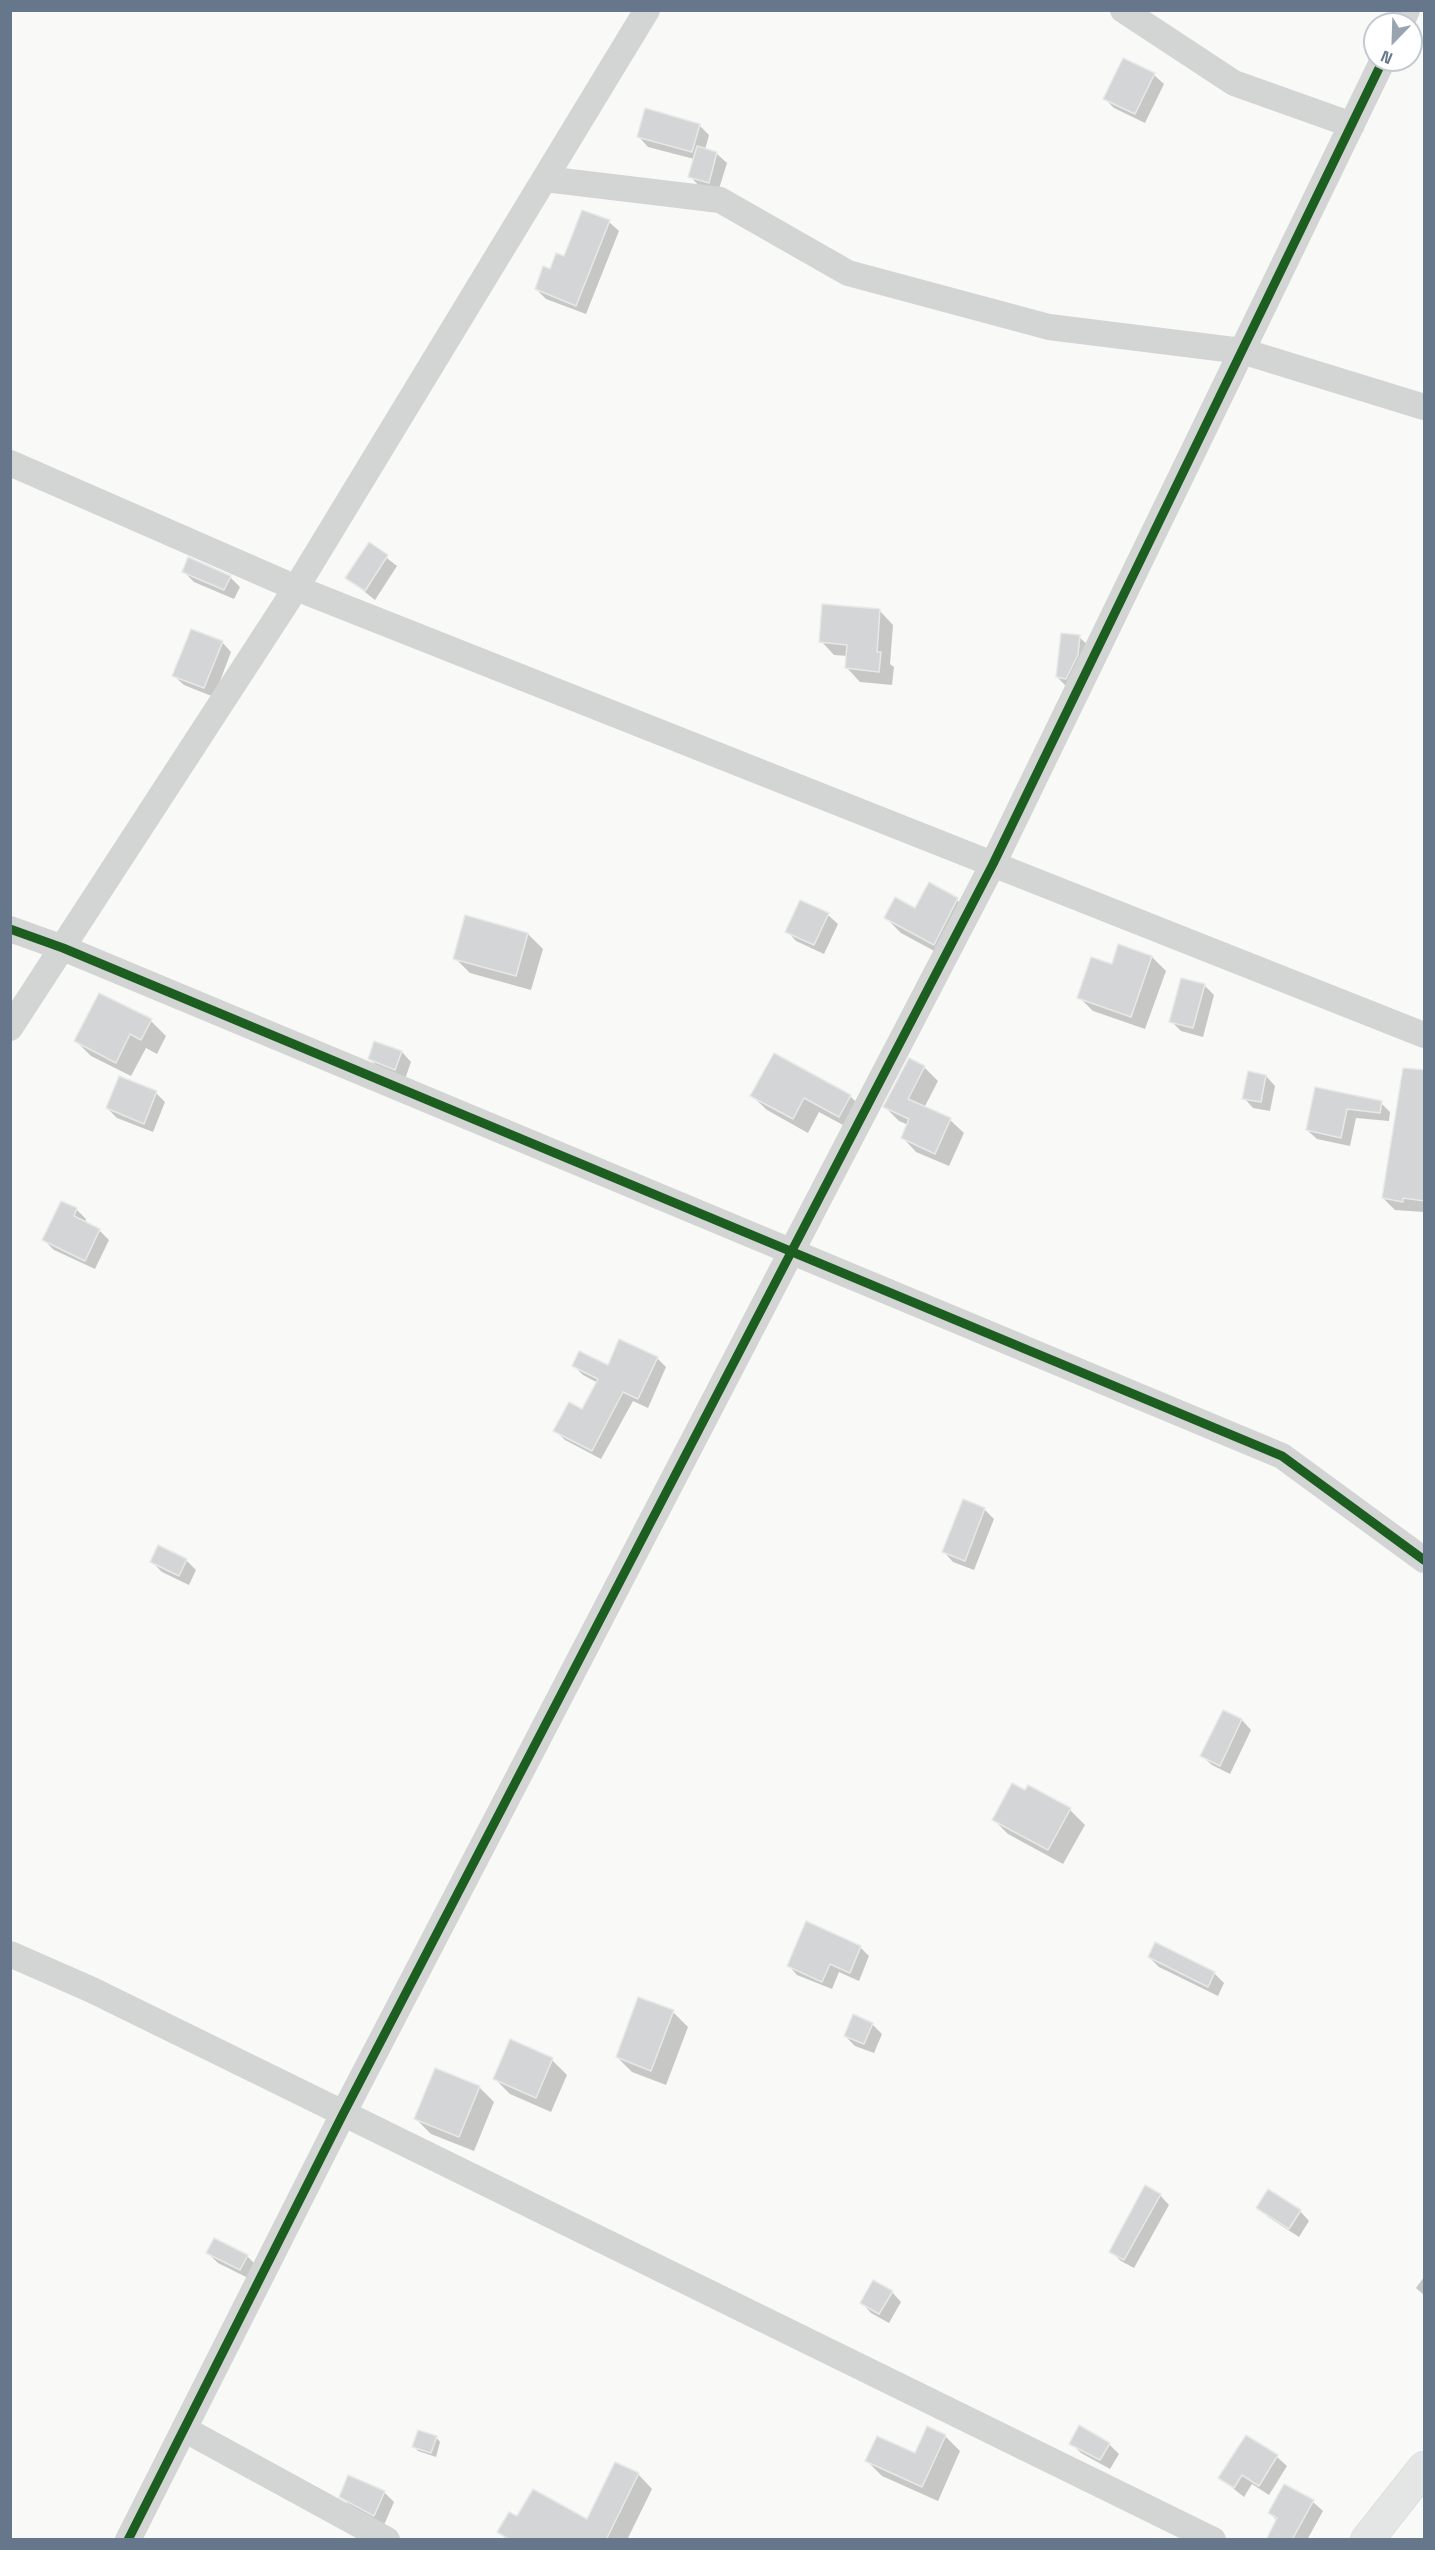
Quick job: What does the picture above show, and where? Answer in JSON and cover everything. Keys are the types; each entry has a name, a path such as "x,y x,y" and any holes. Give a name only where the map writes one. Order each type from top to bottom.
{"main road":[{"path":"1367,2540 1425,2468"}],"street":[{"path":"10,1029 296,588 647,10"},
{"path":"1123,10 1234,83 1352,125"},
{"path":"128,2540 343,2115 993,864 1377,72"},
{"path":"545,179 720,200 848,273 1049,327 1242,351 1425,407"},
{"path":"10,463 296,588 1425,1035"},
{"path":"10,929 63,948 1282,1456 1425,1560"},
{"path":"10,1954 92,1990 1213,2540"},
{"path":"184,2428 387,2540"}],"building":[{"path":"1123,58 1155,73 1135,114 1103,99"},
{"path":"645,108 700,124 692,152 637,137"},
{"path":"697,146 717,152 709,183 688,177"},
{"path":"582,210 610,220 576,306 535,289 543,266 550,269 556,253 564,256"},
{"path":"369,542 388,555 365,591 345,578"},
{"path":"188,557 231,576 224,590 182,572"},
{"path":"822,604 880,609 877,652 881,652 879,672 845,668 847,645 819,642"},
{"path":"191,629 223,641 204,688 172,676"},
{"path":"1061,633 1080,635 1078,655 1066,679 1056,677"},
{"path":"929,882 958,898 934,945 884,918 895,897 915,908"},
{"path":"800,900 829,913 814,945 785,932"},
{"path":"465,915 528,933 516,976 453,959"},
{"path":"1118,944 1152,956 1131,1017 1077,998 1091,957 1112,964"},
{"path":"1181,978 1205,984 1193,1028 1169,1022"},
{"path":"99,993 152,1019 141,1040 130,1034 116,1063 74,1041"},
{"path":"374,1041 402,1051 395,1070 368,1059"},
{"path":"774,1053 851,1095 839,1117 804,1098 793,1119 750,1096"},
{"path":"909,1058 925,1066 908,1099 951,1118 935,1154 901,1138 909,1119 883,1107"},
{"path":"1403,1068 1425,1070 1425,1201 1403,1198 1403,1202 1382,1198"},
{"path":"1248,1071 1266,1075 1261,1102 1242,1099"},
{"path":"119,1076 157,1091 144,1124 106,1108"},
{"path":"1315,1087 1382,1101 1380,1113 1347,1109 1341,1138 1306,1130"},
{"path":"61,1201 77,1208 74,1216 100,1229 85,1261 42,1240"},
{"path":"619,1339 658,1357 638,1399 623,1392 592,1451 553,1431 569,1402 582,1409 598,1379 572,1366 579,1351 608,1365"},
{"path":"963,1499 985,1508 965,1561 942,1552"},
{"path":"158,1545 187,1559 179,1576 150,1562"},
{"path":"1223,1710 1242,1719 1220,1766 1200,1756"},
{"path":"1012,1783 1025,1790 1028,1785 1071,1808 1048,1850 992,1820"},
{"path":"806,1921 861,1946 850,1973 830,1964 822,1982 787,1966"},
{"path":"1155,1942 1215,1972 1208,1987 1148,1957"},
{"path":"638,1997 674,2010 651,2071 616,2057"},
{"path":"853,2014 873,2023 864,2044 844,2036"},
{"path":"510,2039 553,2058 536,2098 493,2079"},
{"path":"435,2068 480,2086 459,2137 414,2119"},
{"path":"1145,2185 1161,2194 1124,2260 1109,2252"},
{"path":"1268,2189 1301,2210 1289,2229 1256,2208"},
{"path":"214,2238 248,2255 240,2270 206,2253"},
{"path":"873,2280 893,2291 879,2314 860,2303"},
{"path":"1079,2425 1110,2443 1100,2460 1069,2444"},
{"path":"927,2426 946,2435 922,2487 865,2461 877,2436 915,2453"},
{"path":"418,2430 437,2436 431,2453 412,2447"},
{"path":"1246,2435 1278,2455 1259,2486 1242,2475 1234,2488 1218,2478"},
{"path":"615,2462 639,2473 606,2540 510,2540 497,2532 509,2512 517,2516 533,2489 587,2519"},
{"path":"348,2475 385,2491 374,2516 339,2497"},
{"path":"1284,2484 1314,2500 1292,2540 1266,2540 1277,2518 1268,2513"}],"cycle path":[{"path":"128,2540 343,2114 993,864 1377,72"},
{"path":"10,929 63,948 1282,1456 1424,1560"}]}
